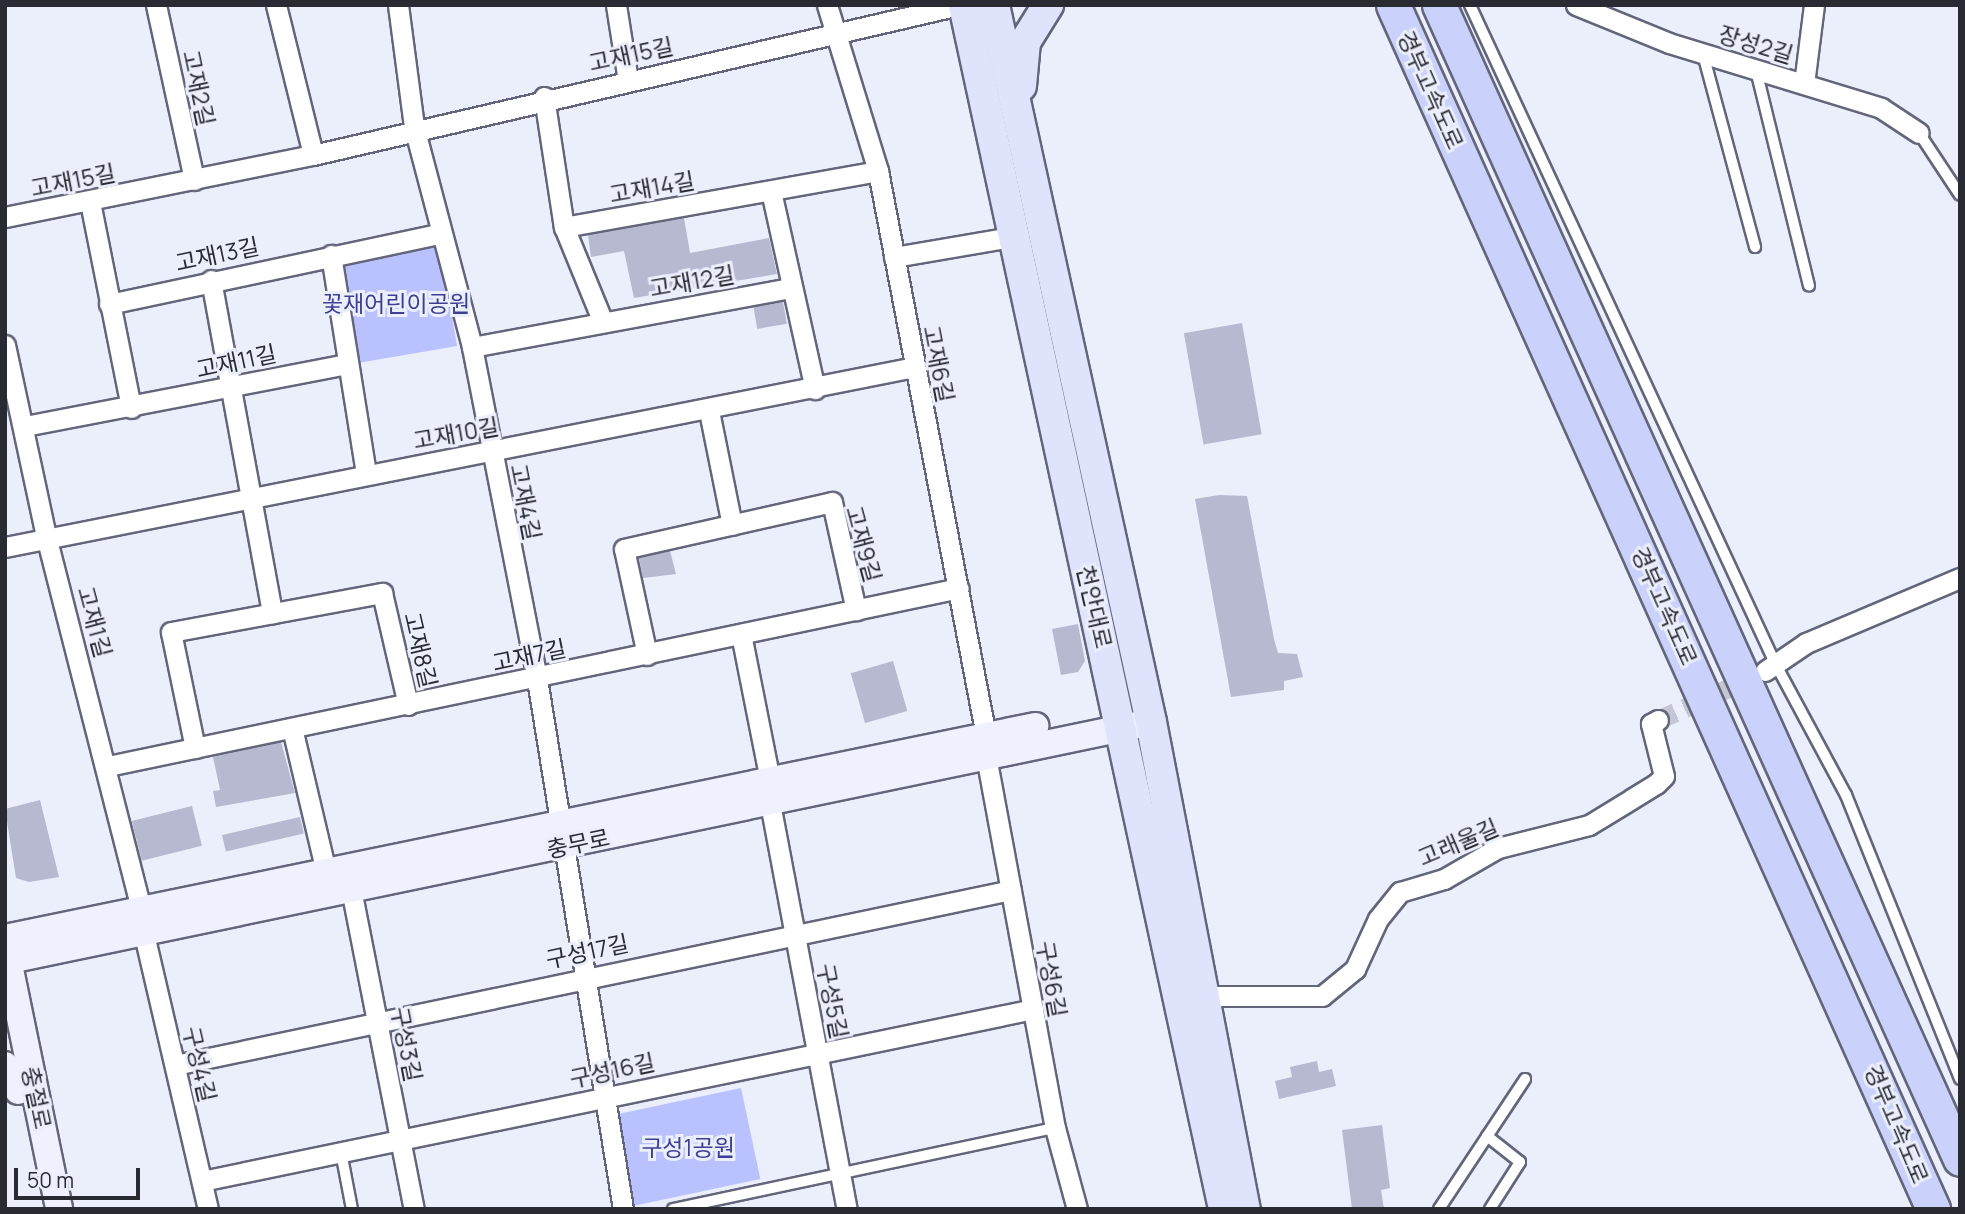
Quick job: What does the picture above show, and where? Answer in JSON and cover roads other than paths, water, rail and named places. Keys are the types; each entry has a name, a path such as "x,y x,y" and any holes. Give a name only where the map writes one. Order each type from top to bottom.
{"highway":[{"name":"경부고속도로","path":"1393,5 1933,1209"},
{"name":"경부고속도로","path":"1439,5 1960,1159"}],"main road":[{"name":"천안대로","path":"962,5 1225,1208"},
{"name":"천안대로","path":"994,5 1149,712 1207,996 1225,1208"},
{"path":"1019,121 1025,43 1048,5"},
{"name":"충무로","path":"6,951 142,920 326,872 561,835 1149,712"},
{"name":"충무로","path":"142,920 351,889 561,835"},
{"name":"충절로","path":"6,951 60,1209"},
{"name":"충절로","path":"5,1034 41,1209"},
{"path":"5,1065 18,1091"}],"street":[{"name":"고재2길","path":"156,5 194,180"},
{"path":"276,5 313,155"},
{"name":"고재4길","path":"398,5 414,127 438,234 472,347 537,679 561,835"},
{"path":"616,5 628,80"},
{"name":"고재6길","path":"827,5 878,171 959,588 986,746"},
{"name":"고재15길","path":"5,217 313,155 414,127 834,31 962,5"},
{"name":"장성2길","path":"1576,5 1703,54 1881,108 1919,134"},
{"path":"1804,85 1814,5"},
{"path":"544,97 564,227 603,322"},
{"name":"고재14길","path":"564,227 878,171"},
{"path":"771,191 790,288 815,389"},
{"path":"90,202 131,408"},
{"name":"고재13길","path":"109,304 211,280 438,234"},
{"path":"894,257 1011,237"},
{"path":"331,255 346,364 366,474"},
{"path":"211,280 248,497 272,614"},
{"name":"고재12길","path":"472,347 790,288"},
{"name":"고재1길","path":"5,345 25,426 46,536 108,766 142,920"},
{"name":"고재11길","path":"25,426 131,408 346,364"},
{"name":"고재10길","path":"5,547 46,536 366,474 709,411 914,367"},
{"path":"709,411 732,525"},
{"name":"고재9길","path":"647,655 625,549 831,502 856,610"},
{"path":"1771,668 1806,642 1960,578"},
{"name":"고재7길","path":"108,766 537,679 959,588"},
{"name":"고재8길","path":"195,748 171,632 382,593 408,705"},
{"path":"741,635 770,792"},
{"name":"고래울길","path":"1207,996 1322,996 1355,970 1378,919 1400,892 1444,879 1498,848 1589,825 1657,783 1664,776 1651,724 1658,720"},
{"path":"292,728 326,872"},
{"name":"구성6길","path":"986,746 1055,1128 1077,1209"},
{"name":"구성5길","path":"770,792 847,1209"},
{"path":"561,835 623,1209"},
{"name":"구성3길","path":"351,889 414,1209"},
{"name":"구성17길","path":"175,1065 584,976 1010,890"},
{"name":"구성4길","path":"142,920 208,1209"},
{"name":"구성16길","path":"202,1181 1033,1009"}],"lane":[{"path":"1470,5 1771,668 1846,795 1960,1079"},
{"path":"1703,54 1755,247"},
{"path":"1756,70 1809,286"},
{"path":"1919,134 1960,195"},
{"path":"1439,1209 1525,1079"},
{"path":"673,1209 1055,1128"},
{"path":"1487,1136 1520,1161 1490,1209"},
{"path":"341,1152 352,1209"}],"tunnel":[{"path":"1658,720 1753,677"}],"park label":[{"name":"꽃재어린이공원","path":"396,303"},
{"name":"구성1공원","path":"688,1147"}]}
